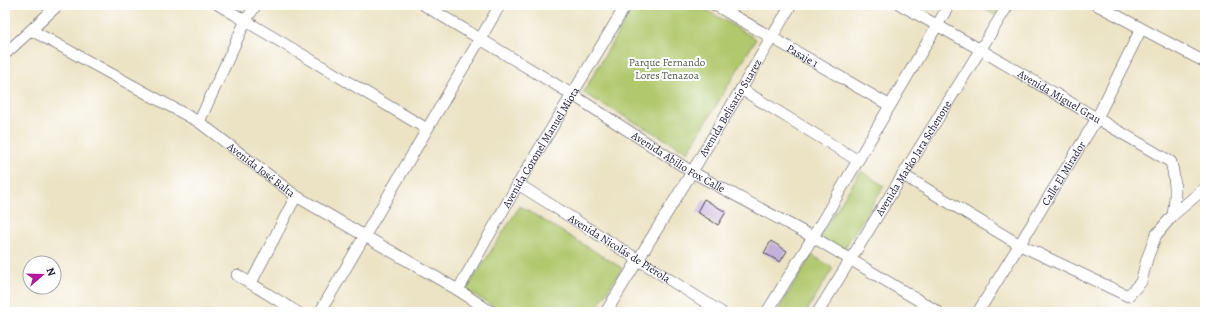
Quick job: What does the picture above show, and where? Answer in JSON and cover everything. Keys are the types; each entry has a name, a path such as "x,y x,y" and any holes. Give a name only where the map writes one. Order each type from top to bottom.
{"street":[{"path":"5,54 58,5"},
{"path":"220,5 427,130"},
{"path":"199,122 246,20 256,5"},
{"name":"Avenida Abilio Fox Calle","path":"424,5 479,40 573,95 692,172 814,237 938,312"},
{"path":"320,312 500,5"},
{"name":"Avenida Coronel Manuel Miota","path":"458,290 518,184 626,5"},
{"name":"Pasaje 1","path":"715,5 889,105"},
{"name":"Avenida Belisario Suarez","path":"606,312 639,260 791,5"},
{"name":"Avenida Miguel Grau","path":"901,5 981,50 1096,120 1170,162 1176,195 1173,215"},
{"path":"767,312 814,237 889,105 949,5"},
{"name":"Avenida Marko Jara Schenone","path":"818,312 1008,5"},
{"path":"1098,5 1141,30 1205,62"},
{"name":"Avenida José Balta","path":"31,30 199,122 296,196 458,290 491,312"},
{"name":"Calle El Mirador","path":"978,312 1096,120 1141,30"},
{"path":"741,89 857,160"},
{"path":"904,175 1020,245 1128,296 1141,282 1147,259 1156,235 1173,215 1205,188"},
{"name":"Avenida Nicolás de Piérola","path":"518,184 721,312"},
{"path":"251,283 296,196"},
{"path":"237,275 297,312"}],"green space":[{"name":"Parque Fernando Lores Tenazoa","path":"634,5 698,5 756,39 688,152 583,93"},
{"path":"980,5 1001,5 994,15"},
{"path":"861,171 884,186 842,252 819,237"},
{"path":"520,206 622,268 594,312 503,312 466,290"},
{"path":"812,255 833,268 806,312 777,312"}],"building":[{"path":"704,199 726,212 718,225 697,212"},
{"path":"771,241 787,251 780,262 764,253"}]}
